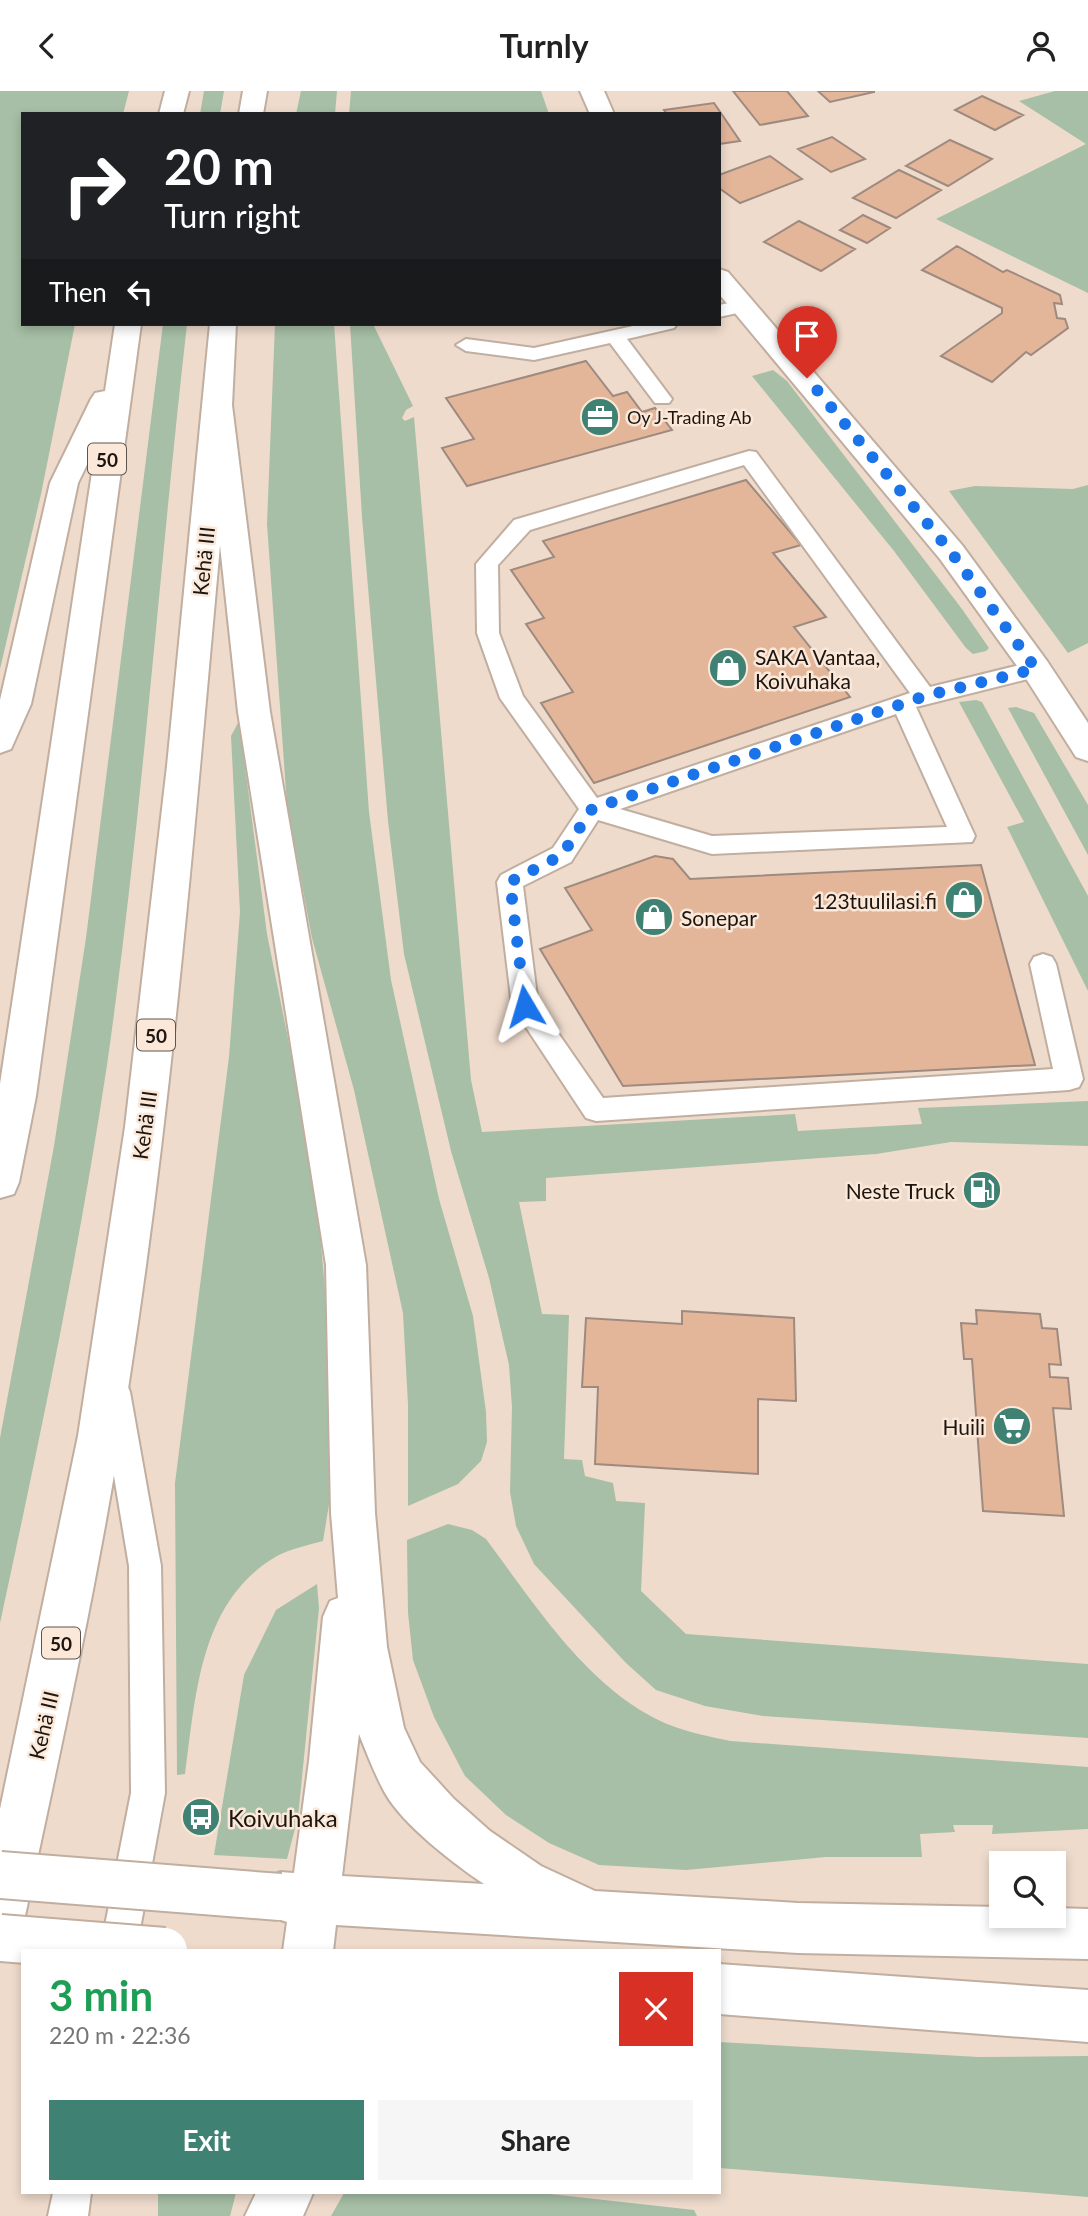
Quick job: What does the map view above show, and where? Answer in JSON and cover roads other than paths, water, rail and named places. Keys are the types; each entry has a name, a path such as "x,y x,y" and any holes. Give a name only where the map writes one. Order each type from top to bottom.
{"main road":[{"path":"172,112 177,91"},
{"path":"251,112 256,91"},
{"path":"592,91 601,112"},
{"path":"721,282 732,309 951,552 1036,669 1088,750"},
{"name":"50","path":"0,1182 17,1096 65,773 119,369 128,326"},
{"name":"Kehä III","path":"0,1916 70,1603 111,1367 164,978 218,405 223,326"},
{"path":"0,741 15,703 64,483 119,369"},
{"path":"218,405 254,712 346,1265 353,1513 364,1647 382,1731 403,1779 472,1849 524,1883 589,1914"},
{"path":"307,1949 298,1898 333,1761 353,1513"},
{"path":"0,1875 298,1898 798,1928 1088,1934"},
{"path":"0,1938 139,1949"},
{"path":"721,1989 1088,2016"},
{"path":"260,2216 265,2194"},
{"path":"272,2216 285,2194"}],"lane":[{"path":"466,345 534,354 658,326"},
{"path":"615,336 662,399"},
{"path":"749,457 914,700 962,837 712,845 592,809 512,698 488,633 487,564 522,525 749,457"},
{"path":"1036,669 914,700 592,809 562,855 510,882 525,1006 596,1110 1069,1079 1042,964"},
{"path":"0,1138 17,1096"},
{"path":"111,1367 145,1566 148,1793 118,1949"},
{"path":"68,2216 72,2194"}],"place":[{"name":"Oy J-Trading Ab","path":"600,417"},
{"name":"SAKA Vantaa, Koivuhaka","path":"728,668"},
{"name":"123tuulilasi.fi","path":"964,900"},
{"name":"Sonepar","path":"654,917"},
{"name":"Neste Truck","path":"982,1190"},
{"name":"Huili","path":"1012,1426"},
{"name":"Koivuhaka","path":"201,1817"}]}
